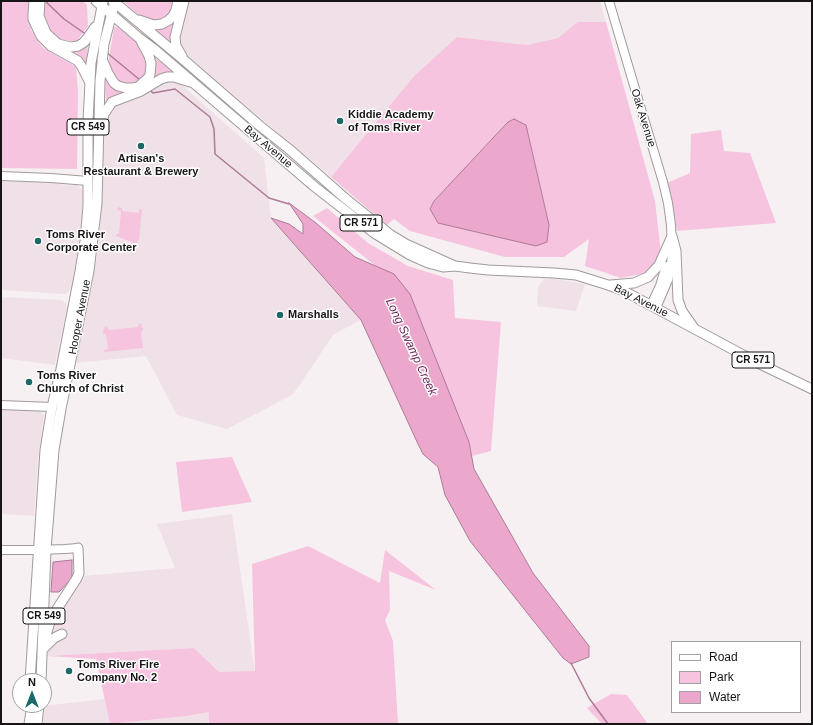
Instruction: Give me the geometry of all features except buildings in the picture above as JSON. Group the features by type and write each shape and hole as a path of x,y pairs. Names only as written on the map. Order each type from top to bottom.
{"main road":[{"path":"34,1 33,19 41,36 51,46 78,61 90,82"},
{"path":"40,1 39,16 41,23 46,33 58,44 71,47 78,46 92,39"},
{"path":"134,18 154,25 162,24 169,20 172,16 176,10 178,1"},
{"path":"184,1 175,37 176,46 184,61"},
{"name":"Hooper Avenue","path":"31,673 42,550 54,450 89,271 97,203 99,99 102,57 114,2"},
{"name":"Bay Avenue","path":"114,2 260,126 273,144 315,187 374,233 410,255 428,263 443,267 455,266 488,270 576,275 608,285 622,290 812,389"},
{"name":"Hooper Avenue","path":"41,673 42,550 45,450 52,407 80,271 86,228 88,206 88,121 92,39 98,20 100,3"},
{"name":"Bay Avenue","path":"100,3 112,15 262,142"},
{"path":"138,37 152,64 146,85"},
{"path":"138,37 154,45 173,59 248,122 253,125 260,126 265,136 262,142 273,144"},
{"path":"102,57 108,73 114,83 118,86 133,88 146,85"},
{"path":"99,136 104,114 112,102 146,85 167,77 174,77 193,83"},
{"name":"Bay Avenue","path":"273,144 326,188 346,199 391,235 406,244 455,266"},
{"path":"608,285 634,283 648,277 659,265 672,236"},
{"path":"672,236 676,251 678,300 682,311 695,329"},
{"path":"42,650 50,622 77,578 78,548"},
{"path":"42,650 54,638 62,634"},
{"path":"38,673 41,669"},
{"path":"28,713 28,724"},
{"path":"28,724 30,713"},
{"path":"37,724 38,713"}],"street":[{"name":"Oak Avenue","path":"609,1 668,203 672,236 671,266 668,280 654,307"},
{"path":"1,176 51,178 88,182"},
{"path":"1,405 52,407"},
{"path":"1,550 78,548"}],"shaded area":[{"path":"186,1 600,1 606,22 579,22 558,38 527,45 457,37 414,76 331,177 182,53 178,37"},
{"path":"168,81 182,85 264,158 271,218 361,320 333,335 292,395 227,429 177,415 146,356 75,363 98,252 102,203 105,121 113,105"},
{"path":"1,181 76,185 81,188 83,192 82,221 74,274 71,288 65,294 1,290"},
{"path":"550,278 585,284 576,311 537,306 538,288 545,279"},
{"path":"1,297 61,300 66,303 67,307 55,365 1,358"},
{"path":"1,409 38,410 44,415 38,459 34,516 1,514"},
{"path":"232,514 255,672 219,672 194,648 47,656 55,613 82,576 175,568 157,524"},
{"path":"105,699 110,724 42,724 43,713 52,713 52,705"},
{"path":"209,712 209,724 110,724 187,716"}],"green space":[{"path":"1,1 29,1 28,7 31,30 42,47 76,67 78,92 77,169 1,168"},
{"path":"45,1 83,1 87,5 88,26 76,42 60,39 48,28 44,15"},
{"path":"124,1 174,1 173,9 169,15 158,22 142,18"},
{"path":"177,12 172,42 171,43 149,26"},
{"path":"578,22 606,22 655,201 661,253 651,272 621,278 585,266 589,239 564,257 505,257 410,231 394,219 387,225 331,177 414,76 457,37 527,45 558,38","holes":["508,122 526,125 549,225 547,242 430,209 434,201"]},
{"path":"117,26 143,49 148,69 142,79 134,84 129,85 118,82 108,64 114,28"},
{"path":"88,45 86,68 61,47"},
{"path":"155,58 177,74 148,82"},
{"path":"105,75 132,90 106,102"},
{"path":"721,130 724,151 750,153 776,223 677,231 672,200 667,183 690,173 691,134"},
{"path":"119,207 122,208 122,211 139,213 139,209 142,210 139,240 137,243 116,236 116,234 119,234 121,211 117,210"},
{"path":"327,208 368,243 408,266 453,280 455,318 501,322 491,451 472,456 469,442 402,287 313,216"},
{"path":"139,323 143,329 141,333 143,348 104,352 104,350 108,349 106,334 103,334 106,326 109,330 138,327"},
{"path":"232,457 252,502 182,512 176,462"},
{"path":"308,546 380,583 385,550 436,590 389,571 390,610 385,620 393,641 398,724 209,724 209,712 187,716 110,724 96,659 47,656 194,648 219,672 255,671 252,564"},
{"path":"611,694 627,695 648,724 602,724 587,708"}],"water":[{"path":"514,119 526,125 549,225 547,242 536,246 438,223 430,209 434,201 508,122"},
{"path":"289,203 316,223 355,257 394,274 410,294 469,442 474,469 533,573 589,646 589,657 571,664 563,658 470,541 445,495 438,467 423,454 361,320 271,218 289,224 303,234 303,224"},
{"path":"72,560 72,578 59,592 51,592 53,562"}],"waterway":[{"name":"Long Swamp Creek","path":"45,1 64,19 87,35"},
{"name":"Long Swamp Creek","path":"106,52 140,80"},
{"name":"Long Swamp Creek","path":"150,90 153,93 175,89 210,117 214,129 215,154 269,198 289,204"},
{"name":"Long Swamp Creek","path":"571,663 589,698 608,724"}],"place":[{"name":"Kiddie Academy of Toms River","path":"340,121"},
{"name":"Artisan's Restaurant & Brewery","path":"141,146"},
{"name":"Toms River Corporate Center","path":"38,241"},
{"name":"Marshalls","path":"280,315"},
{"name":"Toms River Church of Christ","path":"29,382"},
{"name":"Toms River Fire Company No. 2","path":"69,671"}]}
